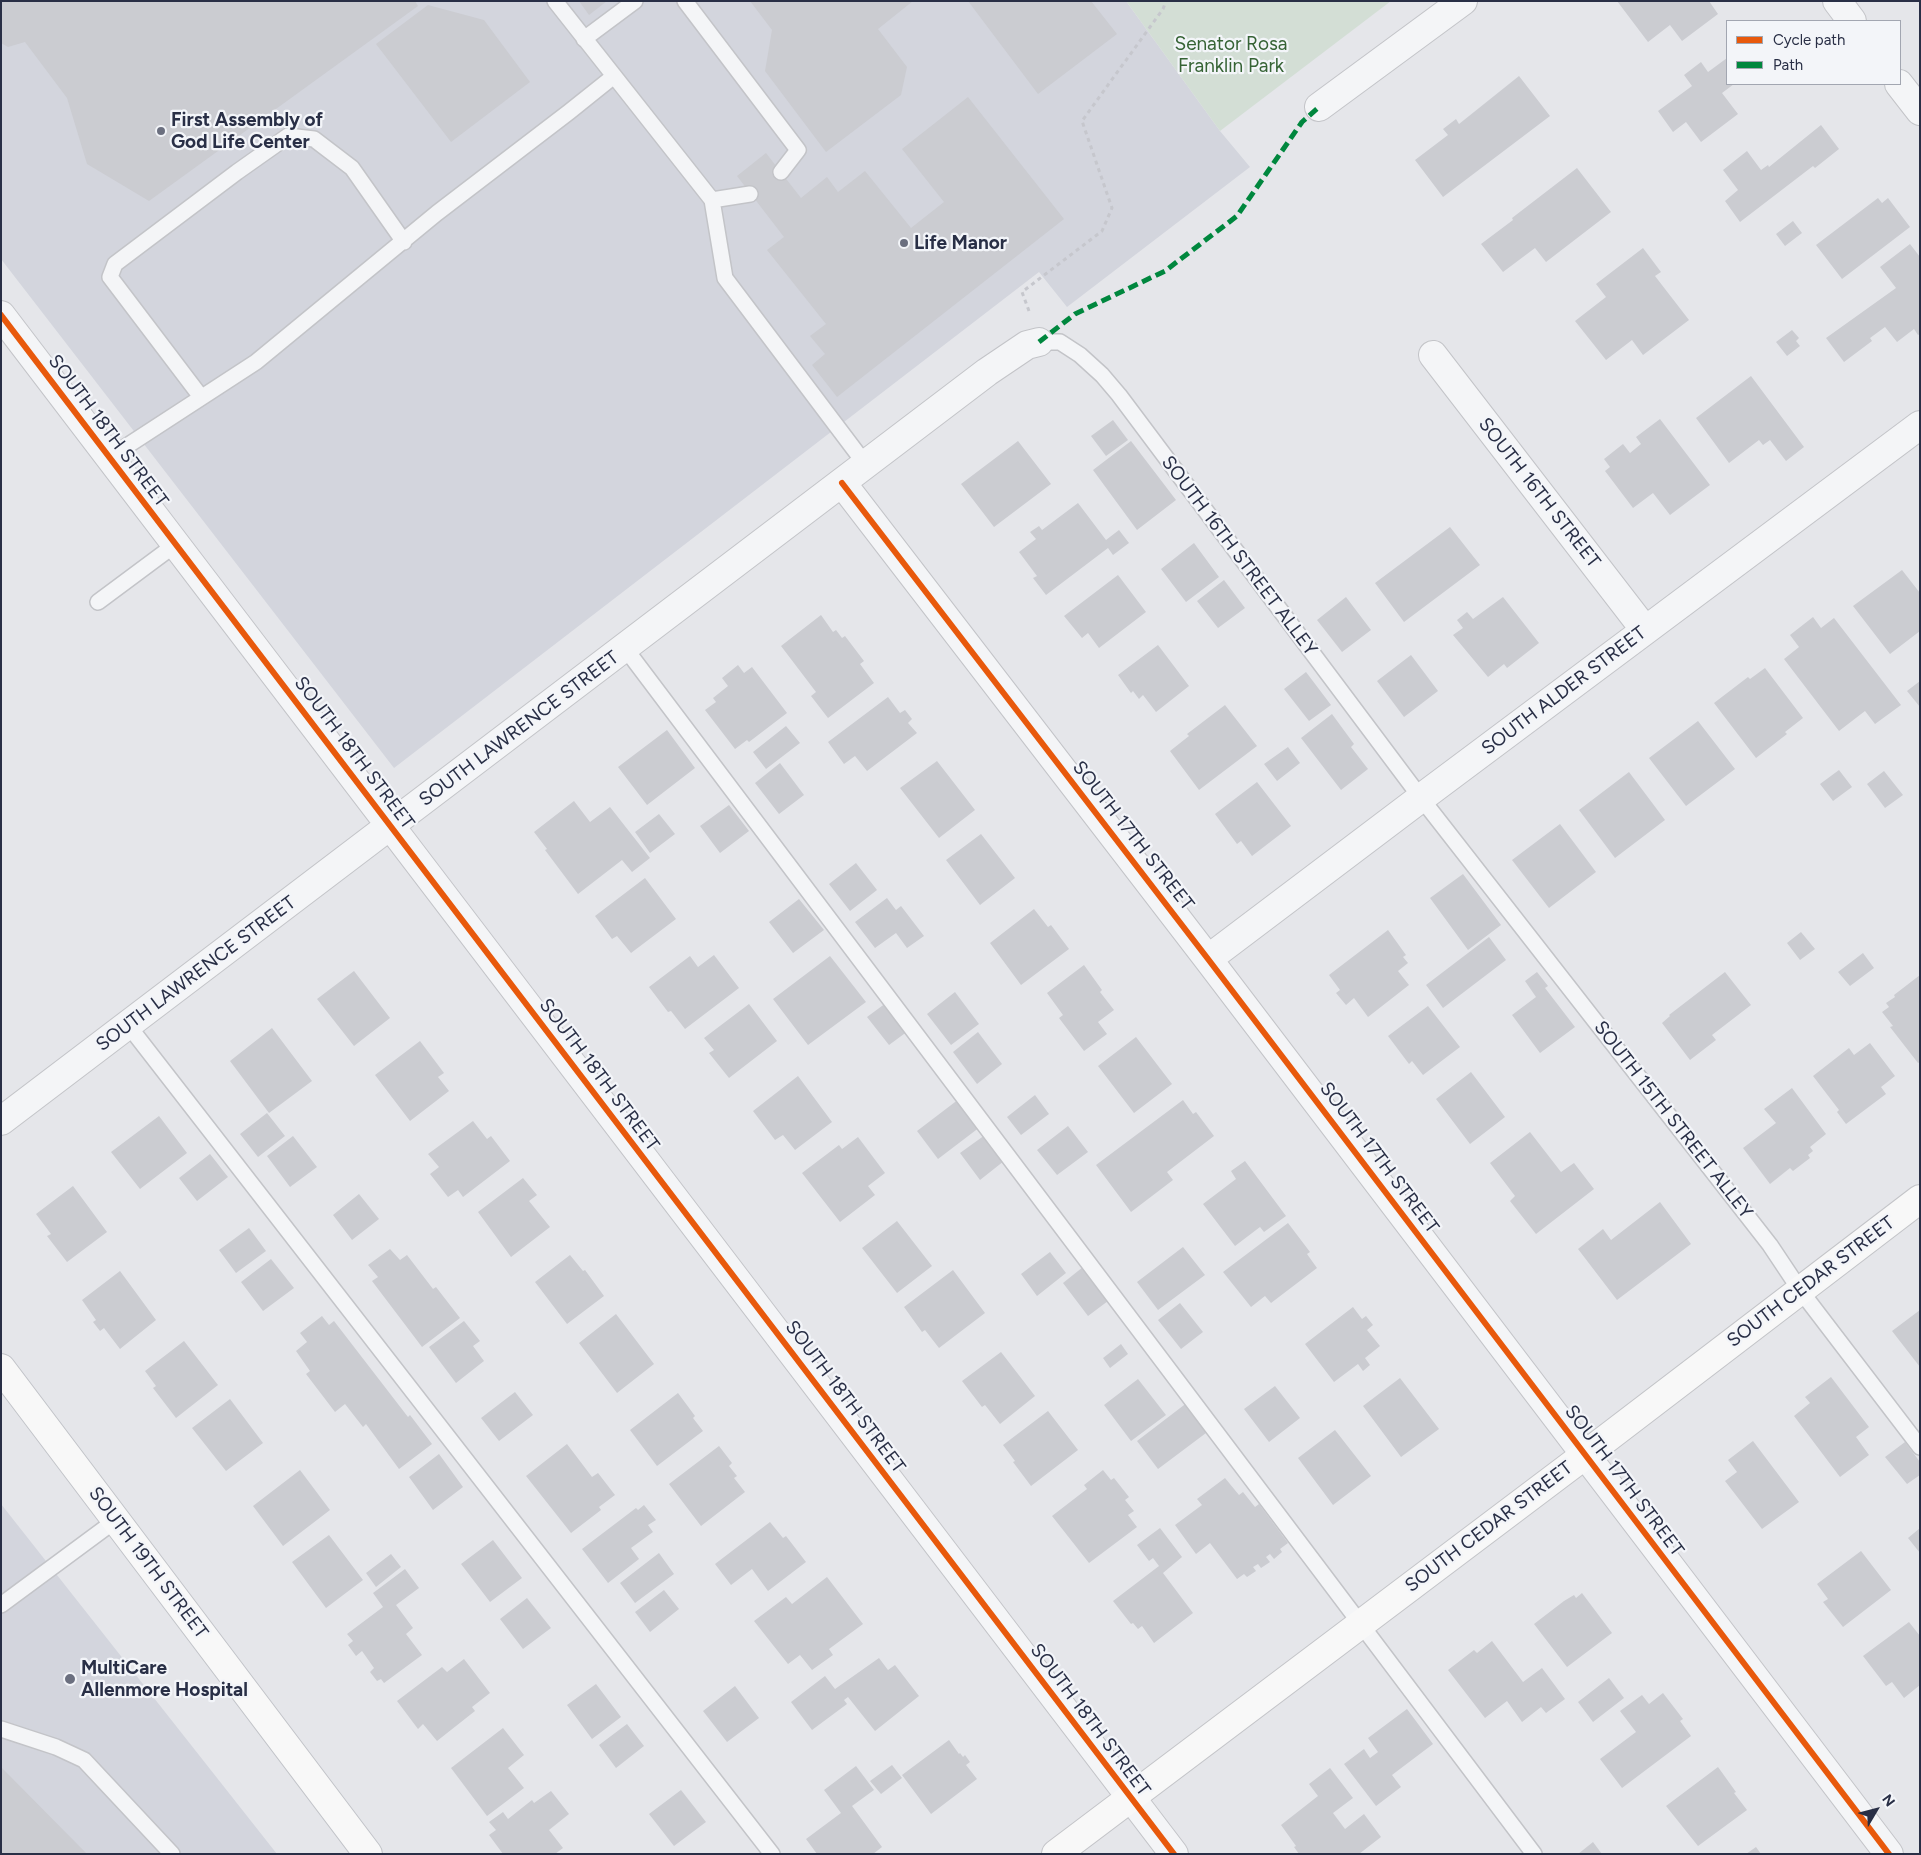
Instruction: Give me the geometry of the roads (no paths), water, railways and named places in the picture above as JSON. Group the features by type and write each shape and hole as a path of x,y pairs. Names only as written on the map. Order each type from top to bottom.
{"main road":[{"name":"SOUTH CEDAR STREET","path":"1056,1854 1585,1455 1920,1199"},
{"name":"SOUTH 19TH STREET","path":"1,1368 368,1854"}],"street":[{"path":"1319,107 1463,1"},
{"path":"1837,1 1851,20"},
{"path":"1900,85 1920,111"},
{"name":"SOUTH 18TH STREET","path":"1,315 1174,1854"},
{"name":"SOUTH LAWRENCE STREET","path":"1,1122 994,367 1028,345 1039,342"},
{"name":"SOUTH 16TH STREET","path":"1433,355 1645,630"},
{"name":"SOUTH ALDER STREET","path":"1208,958 1920,425"},
{"name":"SOUTH 17TH STREET","path":"842,483 1208,958 1889,1854"}],"lane":[{"path":"555,1 712,200 725,278 866,465"},
{"path":"584,39 635,1"},
{"path":"685,1 798,150 781,172"},
{"path":"110,457 256,362 437,214 614,76"},
{"path":"201,397 110,277 115,264 288,136 314,139 352,168 404,242"},
{"path":"712,200 750,194"},
{"name":"SOUTH 16TH STREET ALLEY","path":"1039,342 1060,342 1080,355 1102,374 1421,798"},
{"path":"98,602 176,544"},
{"path":"625,648 1534,1854"},
{"name":"SOUTH 15TH STREET ALLEY","path":"1421,798 1758,1229 1800,1290 1920,1447"},
{"path":"128,1025 772,1854"},
{"path":"1,1604 116,1520"},
{"path":"1,1730 56,1747 84,1760 172,1854"}],"place":[{"name":"First Assembly of God Life Center","path":"161,131"},
{"name":"Life Manor","path":"904,243"},
{"name":"MultiCare Allenmore Hospital","path":"70,1679"}],"park label":[{"name":"Senator Rosa Franklin Park","path":"1231,55"}]}
